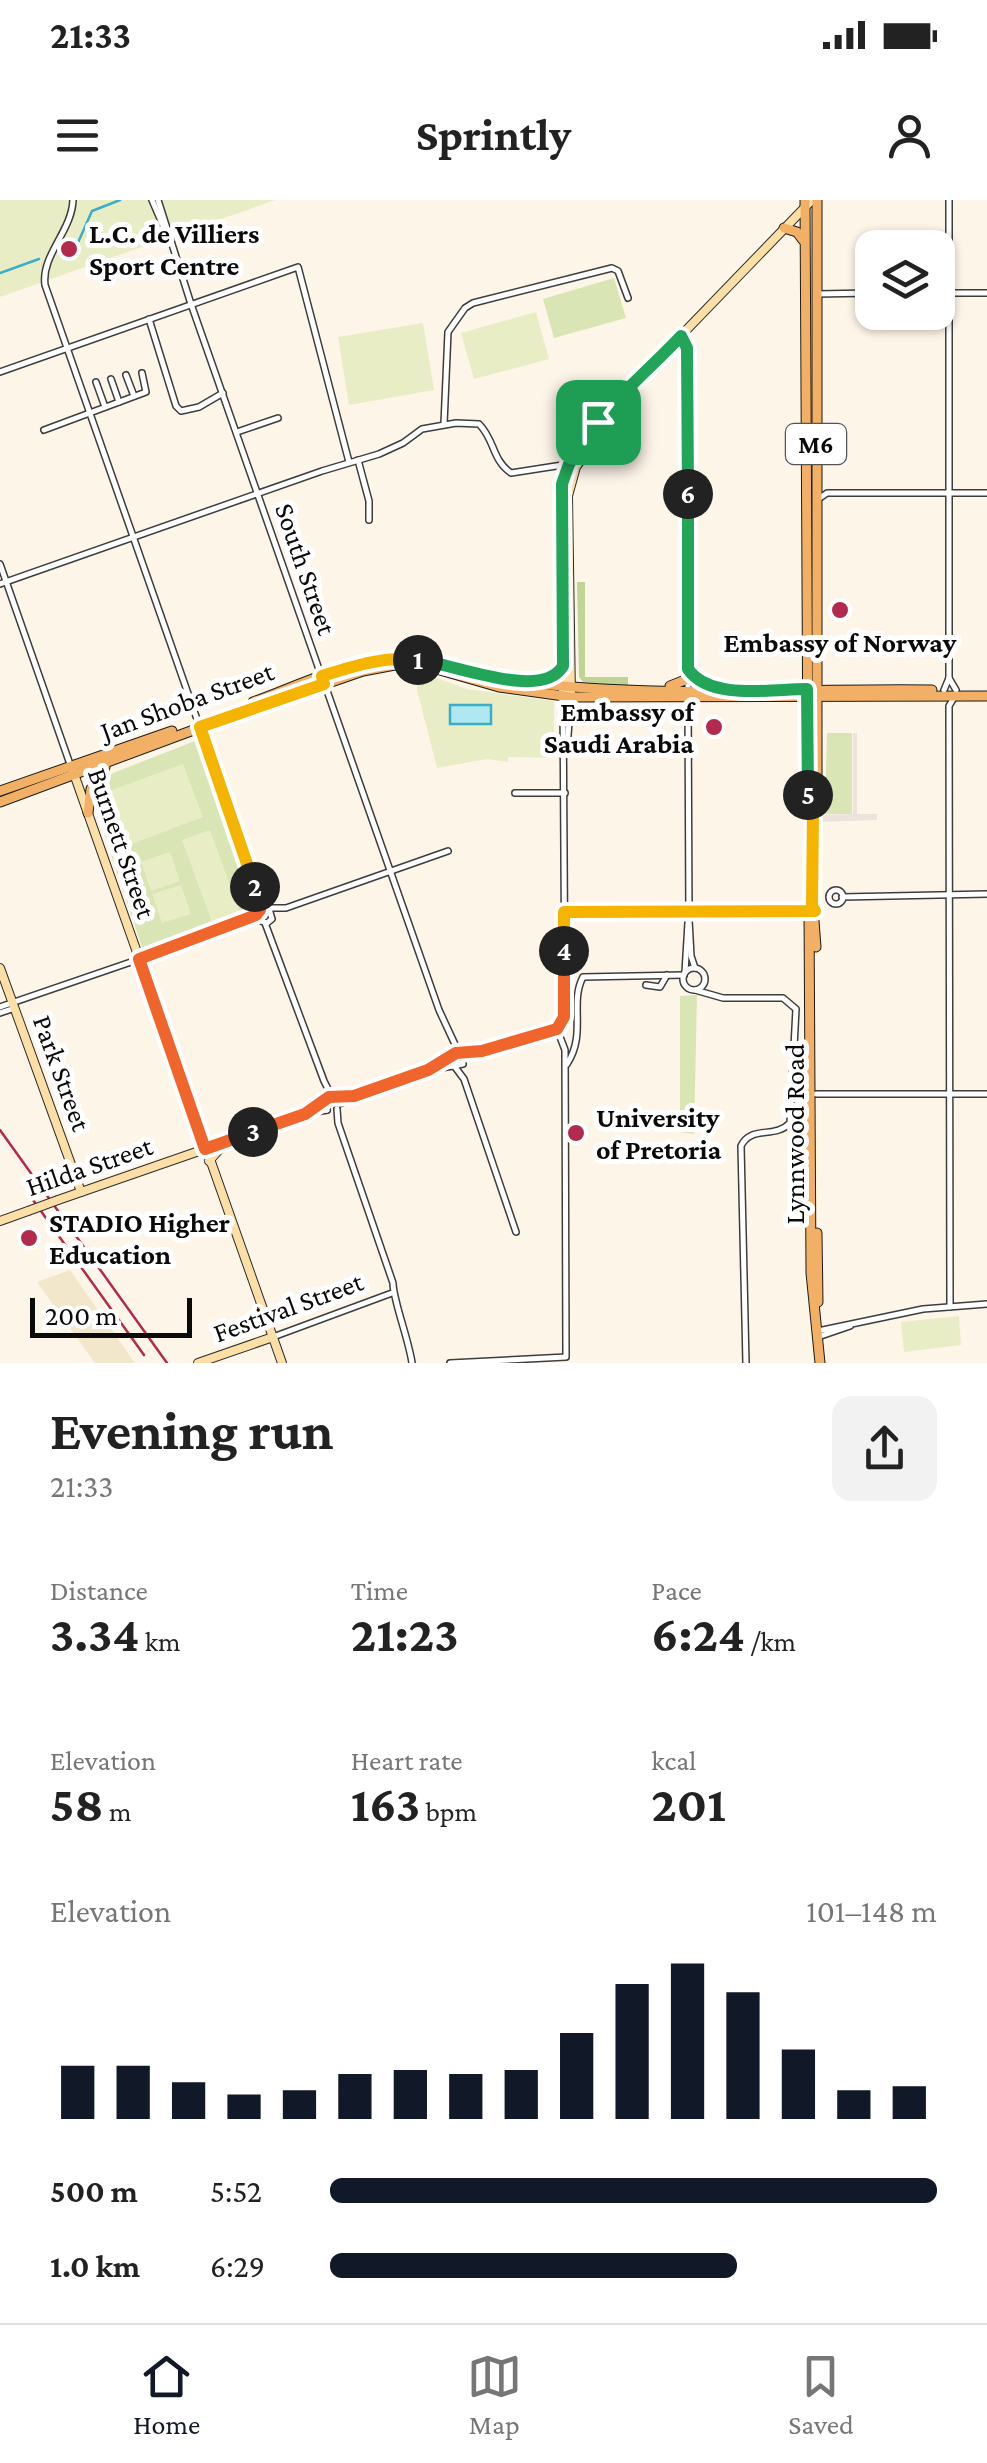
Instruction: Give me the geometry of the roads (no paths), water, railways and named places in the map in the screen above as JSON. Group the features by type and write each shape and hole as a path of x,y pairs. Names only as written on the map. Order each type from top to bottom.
{"main road":[{"name":"Lynnwood Road","path":"810,202 805,242 812,693"},
{"name":"Lynnwood Road","path":"810,202 817,501 808,797 813,811 811,1272 822,1363"},
{"path":"784,228 797,232 805,242"},
{"path":"806,312 815,294"},
{"name":"Jan Shoba Street","path":"0,802 366,662 404,658 567,691 658,689 714,696 943,693 953,697 987,693"},
{"name":"Jan Shoba Street","path":"323,680 411,665 442,669 512,690 688,693 725,689 812,693"},
{"path":"526,682 552,678 563,666"},
{"path":"658,689 683,682 688,669 699,682 725,689"},
{"name":"Jan Shoba Street","path":"0,792 120,758 199,724"},
{"path":"88,813 95,778 120,758"},
{"name":"Lynnwood Road","path":"812,909 819,1334"}],"street":[{"path":"73,200 72,214 44,273 46,289 394,1283 392,1294 405,1324 412,1363"},
{"name":"South Street","path":"155,200 160,224 166,230 448,1034 462,1058 464,1079 516,1232"},
{"path":"949,200 949,230"},
{"path":"561,519 566,513 576,468 639,380 810,202"},
{"path":"0,372 298,267 349,462"},
{"path":"444,424 448,332 471,304 612,268 618,270 628,298"},
{"path":"815,294 855,293"},
{"path":"955,293 987,293"},
{"path":"149,318 181,411 199,407 223,393"},
{"path":"949,330 949,678 953,697 950,1307"},
{"path":"681,336 687,356 688,912 691,956 710,994"},
{"path":"44,430 147,390 142,373"},
{"path":"126,374 134,396"},
{"path":"111,379 119,402"},
{"path":"567,691 563,666 562,484 569,464 614,401 639,380"},
{"path":"96,382 105,407"},
{"path":"237,432 278,418"},
{"path":"3,583 396,448 422,429 444,424 479,424 488,434 496,460 511,473 569,464"},
{"path":"358,460 370,520"},
{"path":"816,485 827,493 987,493"},
{"path":"450,1363 566,1358 565,1067 564,1046 557,1029 564,1011 564,756 570,734 569,489"},
{"path":"817,501 827,493"},
{"path":"552,513 561,501"},
{"path":"561,519 569,546"},
{"name":"Burnett Street","path":"0,564 3,583 281,1361"},
{"path":"943,693 949,678"},
{"path":"515,793 564,793"},
{"path":"0,1010 448,851"},
{"path":"842,897 987,894"},
{"path":"564,912 812,909"},
{"path":"689,920 686,986 727,998 783,998 796,1009 790,1123 782,1131 751,1134 741,1146 746,1363"},
{"name":"Park Street","path":"0,968 81,1192"},
{"path":"565,1067 578,1044 581,979 594,974 684,974 696,968"},
{"path":"646,985 660,987 667,975"},
{"path":"695,990 704,981"},
{"path":"452,1062 557,1029"},
{"name":"South Street","path":"448,1034 452,1062 464,1079"},
{"path":"452,1062 462,1058"},
{"name":"Hilda Street","path":"0,1221 452,1062"},
{"path":"816,1094 987,1094"},
{"path":"209,1161 226,1142"},
{"path":"252,1279 264,1327 258,1342 268,1345 281,1361"},
{"name":"Festival Street","path":"198,1363 392,1294"},
{"path":"819,1334 923,1309 987,1304"}],"water":[{"path":"450,705 491,705 491,724 450,724"}],"waterway":[{"path":"62,253 76,247 92,211 120,200"},
{"path":"0,273 39,259"}],"railway":[{"path":"0,1130 167,1363"},
{"path":"33,1200 144,1355"}],"place":[{"name":"L.C. de Villiers Sport Centre","path":"69,249"},
{"name":"Embassy of Norway","path":"840,610"},
{"name":"Embassy of Saudi Arabia","path":"714,727"},
{"name":"University of Pretoria","path":"576,1133"},
{"name":"STADIO Higher Education","path":"29,1238"}]}
